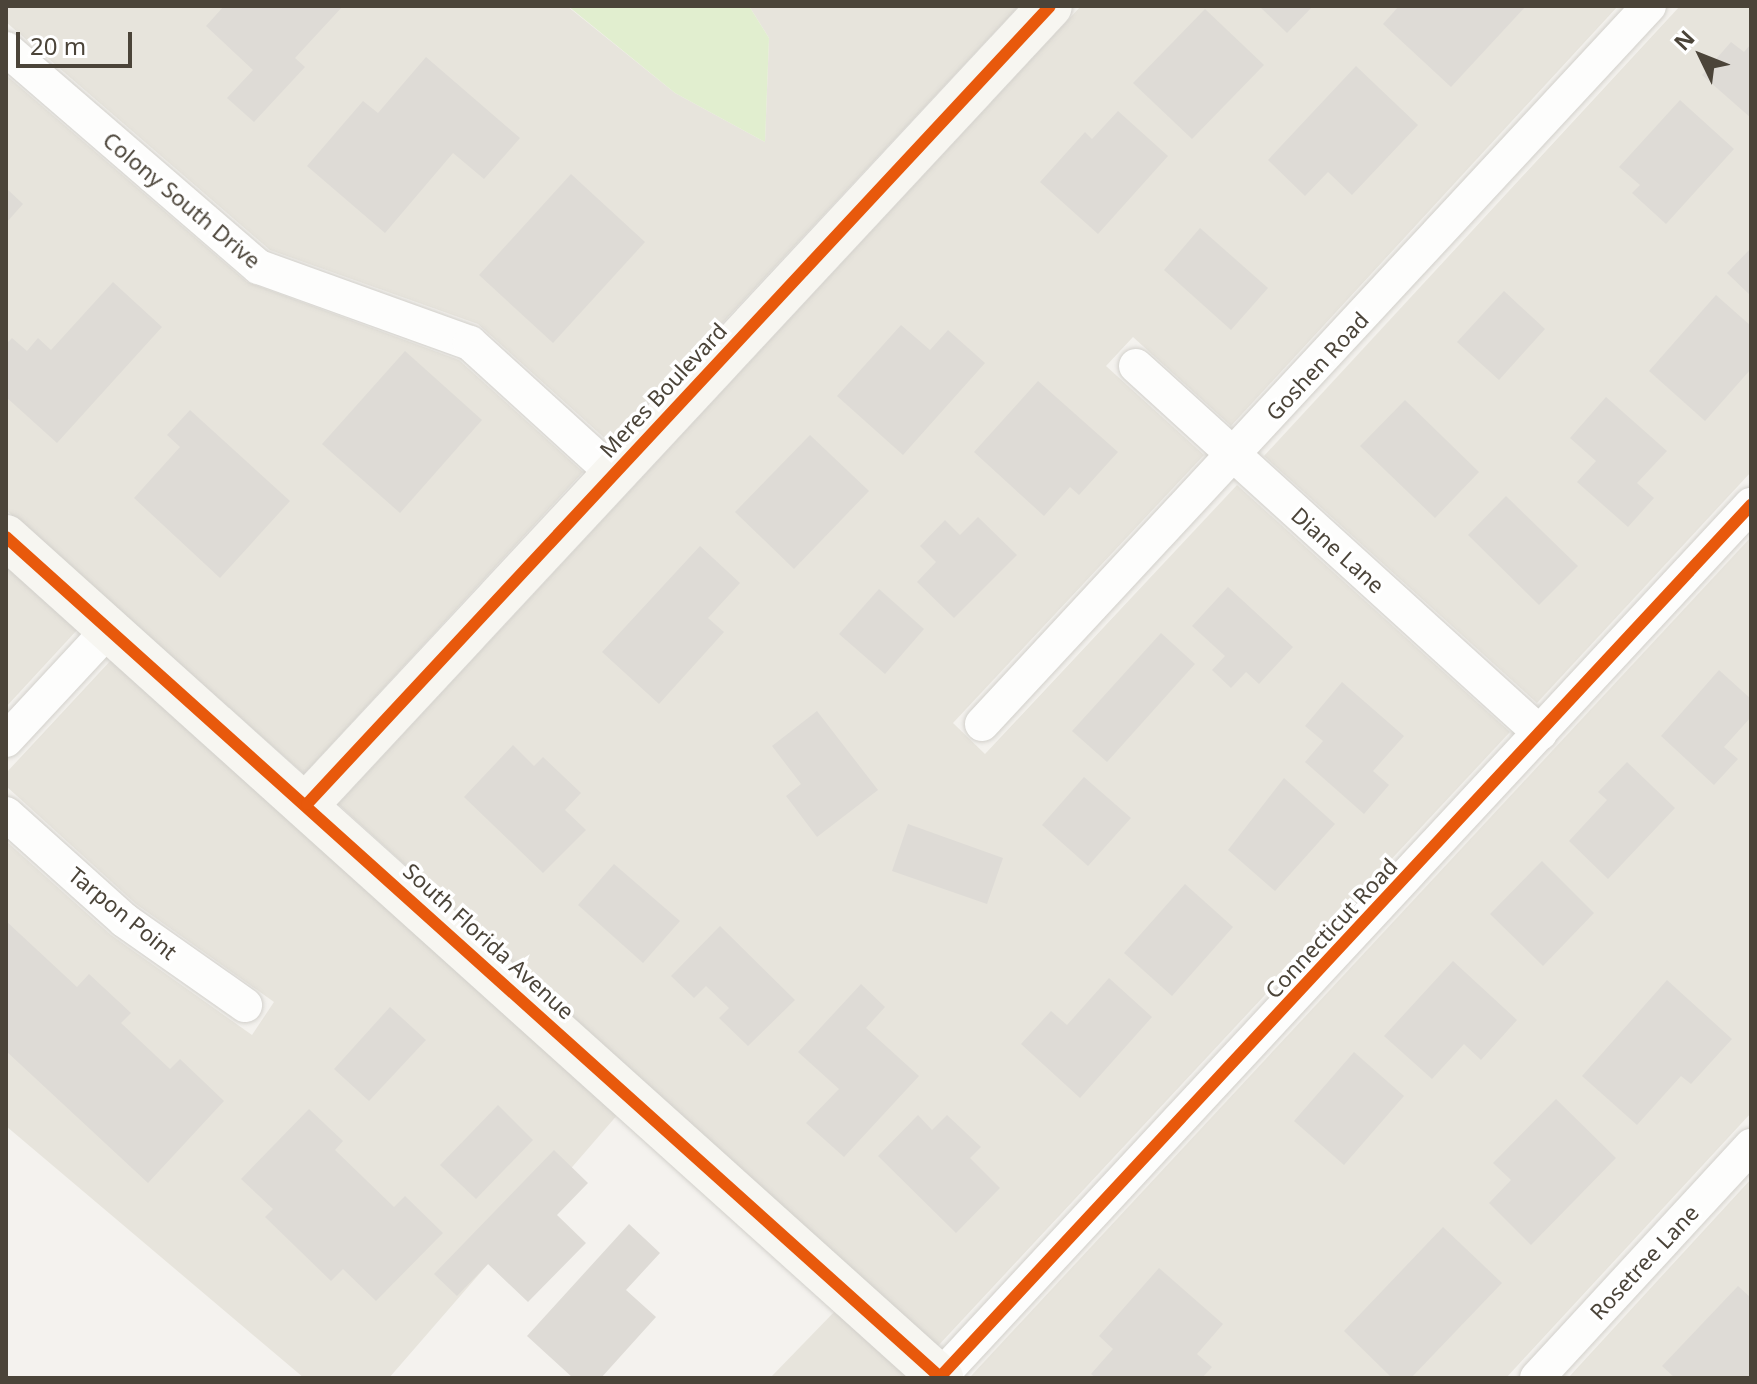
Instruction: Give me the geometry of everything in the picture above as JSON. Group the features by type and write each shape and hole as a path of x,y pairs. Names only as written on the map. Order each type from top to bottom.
{"street":[{"name":"Meres Boulevard","path":"307,804 1050,6"},
{"name":"Goshen Road","path":"982,724 1649,6"},
{"name":"Colony South Drive","path":"6,49 259,267 470,343 613,473"},
{"name":"Diane Lane","path":"1136,366 1540,733"},
{"name":"Connecticut Road","path":"940,1377 1751,505"},
{"name":"South Florida Avenue","path":"6,537 307,804 940,1377"},
{"path":"6,740 109,629"},
{"name":"Tarpon Point","path":"6,814 124,920 245,1005"},
{"name":"Rosetree Lane","path":"1537,1378 1751,1146"}],"shaded area":[{"path":"6,6 567,6 675,93 765,142 769,38 749,6 1019,6 610,443 478,324 270,250 6,22"},
{"path":"1081,6 1618,6 1231,426 1133,337 1106,366 1204,455 953,723 985,754 1237,485 1510,732 937,1347 338,804"},
{"path":"1680,6 1751,6 1751,472 1537,703 1264,456"},
{"path":"6,75 247,282 459,360 583,472 304,774 6,510"},
{"path":"1751,537 1751,1113 1506,1378 970,1377"},
{"path":"6,564 78,629 6,707"},
{"path":"112,659 619,1113 389,1378 304,1378 6,1126 6,841 111,935 252,1035 274,1002 136,904 6,786 6,773"},
{"path":"1751,1179 1751,1378 1568,1378"},
{"path":"836,1310 912,1378 770,1378"}],"green space":[{"path":"568,6 749,6 769,38 765,142 675,93"}],"building":[{"path":"224,6 343,6 295,58 305,67 254,122 227,98 253,70 206,26"},
{"path":"1259,6 1313,6 1287,33"},
{"path":"1399,6 1526,6 1451,87 1383,24"},
{"path":"1205,9 1264,65 1192,139 1133,83"},
{"path":"1731,42 1744,52 1751,44 1751,118 1702,75"},
{"path":"426,57 520,138 484,179 453,153 385,233 307,166 363,101 378,113"},
{"path":"1356,66 1418,125 1352,195 1328,172 1305,196 1268,160"},
{"path":"1680,100 1734,149 1666,224 1632,193 1640,185 1619,167"},
{"path":"1118,111 1168,156 1098,234 1040,182 1085,132 1092,139"},
{"path":"571,174 645,242 553,343 479,275"},
{"path":"6,188 23,204 6,223"},
{"path":"1200,228 1268,288 1231,330 1164,270"},
{"path":"1751,248 1751,296 1727,273"},
{"path":"113,282 162,327 57,443 6,397 6,344 12,338 27,351 38,338 51,350"},
{"path":"1504,291 1545,329 1499,380 1457,342"},
{"path":"1716,295 1751,326 1751,369 1705,421 1649,371"},
{"path":"901,325 930,350 948,330 985,363 903,455 837,396"},
{"path":"405,351 482,420 400,513 322,444"},
{"path":"1038,381 1118,452 1079,495 1070,487 1044,516 974,452"},
{"path":"1606,397 1667,451 1637,483 1654,498 1628,527 1577,482 1596,461 1570,438"},
{"path":"1405,400 1479,472 1435,518 1360,446"},
{"path":"190,410 290,501 220,578 134,498 180,447 167,435"},
{"path":"810,435 869,491 794,569 735,512"},
{"path":"1506,496 1578,566 1539,605 1468,535"},
{"path":"978,517 1017,555 954,618 917,582 936,562 920,546 945,520 960,535"},
{"path":"700,546 740,583 708,618 724,632 659,704 602,652"},
{"path":"1228,587 1293,647 1259,684 1246,672 1231,688 1212,670 1225,656 1192,626"},
{"path":"879,589 924,629 885,674 839,634"},
{"path":"1161,633 1195,664 1107,762 1072,731"},
{"path":"1719,670 1751,699 1751,717 1724,747 1738,759 1714,785 1661,736"},
{"path":"1342,682 1404,736 1373,771 1389,785 1364,814 1305,762 1323,741 1305,726"},
{"path":"817,711 878,790 817,837 786,796 801,784 772,746"},
{"path":"513,745 534,766 543,757 581,793 565,810 586,830 543,873 464,797"},
{"path":"1627,762 1675,808 1608,879 1569,841 1607,800 1598,792"},
{"path":"1084,777 1131,818 1088,866 1042,825"},
{"path":"1284,778 1335,824 1275,891 1228,850"},
{"path":"908,824 1003,858 987,904 892,871"},
{"path":"1542,861 1594,913 1543,966 1490,914"},
{"path":"614,864 680,921 643,963 578,905"},
{"path":"1185,884 1233,927 1172,996 1124,953"},
{"path":"6,921 77,987 89,974 131,1013 121,1023 170,1069 180,1059 224,1101 148,1183 6,1051"},
{"path":"720,926 795,1000 748,1046 719,1018 729,1008 706,986 694,998 671,976"},
{"path":"1453,961 1517,1020 1481,1060 1464,1044 1432,1079 1384,1036"},
{"path":"1109,978 1152,1017 1080,1098 1021,1044 1051,1011 1067,1025"},
{"path":"1667,980 1732,1039 1691,1084 1681,1076 1637,1125 1582,1076"},
{"path":"861,984 885,1007 866,1028 919,1076 844,1157 806,1123 839,1089 798,1052"},
{"path":"390,1007 426,1040 369,1101 334,1069"},
{"path":"1354,1052 1404,1096 1344,1165 1294,1121"},
{"path":"1556,1099 1616,1158 1531,1245 1489,1203 1511,1180 1493,1163"},
{"path":"498,1105 533,1140 476,1199 440,1165"},
{"path":"309,1109 343,1141 335,1150 394,1207 405,1196 443,1233 376,1301 343,1269 331,1281 265,1217 273,1209 241,1179"},
{"path":"918,1115 932,1130 947,1115 981,1147 970,1158 1000,1188 956,1233 878,1156"},
{"path":"554,1150 588,1183 557,1215 586,1243 528,1302 488,1264 457,1296 434,1274"},
{"path":"629,1224 660,1253 626,1290 656,1317 601,1378 573,1378 527,1336"},
{"path":"1443,1227 1502,1283 1411,1378 1392,1378 1344,1331"},
{"path":"1159,1268 1223,1324 1197,1354 1212,1367 1202,1378 1096,1378 1091,1374 1113,1349 1099,1336"},
{"path":"1738,1286 1751,1298 1751,1378 1675,1378 1662,1366"}],"cycle path":[{"path":"307,804 1050,6"},
{"path":"940,1377 1751,505"},
{"path":"6,537 941,1378"}]}
